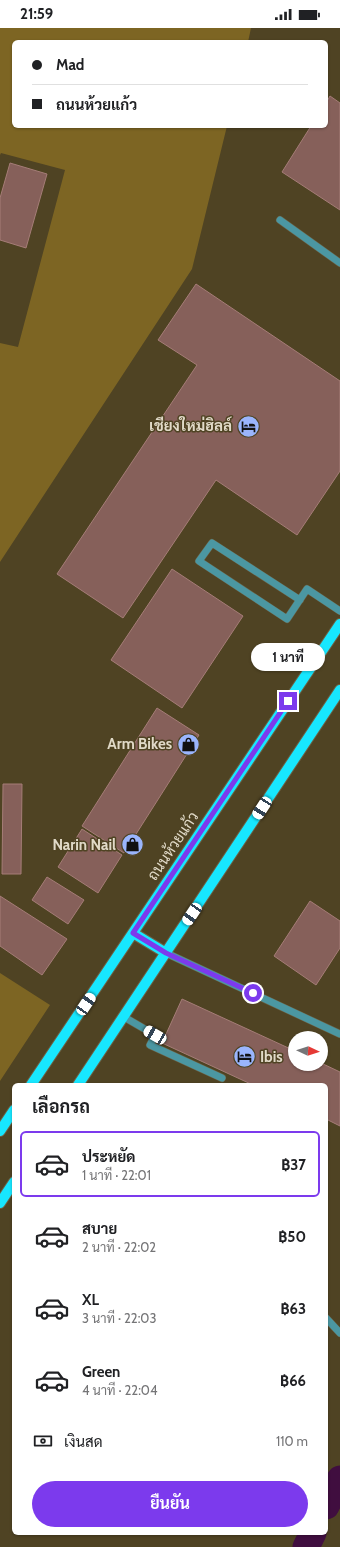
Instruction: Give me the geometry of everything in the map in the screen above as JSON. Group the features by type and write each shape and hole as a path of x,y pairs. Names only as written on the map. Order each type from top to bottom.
{"main road":[{"name":"ถนนห้วยแก้ว","path":"32,1083 340,624"},
{"path":"79,1083 340,690"},
{"path":"133,933 166,953"},
{"path":"0,1131 12,1113"},
{"path":"0,1202 11,1192"}],"street":[{"path":"280,220 340,263"},
{"path":"300,600 212,543 199,561 287,620 300,600 307,589 340,611"},
{"path":"166,953 340,1034"},
{"path":"124,1017 163,1039"},
{"path":"155,1035 150,1045 222,1078"},
{"path":"328,1320 340,1332"}],"shaded area":[{"path":"0,28 251,28 248,40 12,40 12,128 227,128 192,269 0,562 0,343 18,347 65,170 1,153 0,155"},
{"path":"0,973 50,1005 0,1081"}],"building":[{"path":"330,96 340,103 340,210 282,172 310,128 328,128 328,100"},
{"path":"10,163 47,174 26,248 0,240 0,198"},
{"name":"เชียงใหม่ฮิลล์","path":"196,284 340,381 340,471 297,535 216,480 123,618 57,574 197,365 158,340"},
{"path":"172,569 243,616 182,708 111,660"},
{"path":"157,708 199,735 124,853 82,826"},
{"path":"3,784 22,784 21,874 2,874"},
{"path":"82,829 122,855 98,893 58,867"},
{"path":"47,877 84,900 68,924 32,900"},
{"path":"0,896 67,939 42,975 0,946"},
{"path":"310,901 340,921 340,948 316,985 274,956"},
{"name":"Ibis","path":"182,999 288,1048 288,1071 328,1071 328,1066 340,1072 340,1126 328,1120 328,1083 249,1083 162,1043"}],"waterway":[{"path":"328,1502 340,1479"},
{"path":"306,1547 312,1535"}],"place":[{"name":"เชียงใหม่ฮิลล์","path":"248,426"},
{"name":"Arm Bikes","path":"188,744"},
{"name":"Narin Nail","path":"132,845"},
{"name":"Ibis","path":"244,1057"}],"route":[{"path":"253,993 166,953 133,933 288,701"}]}
